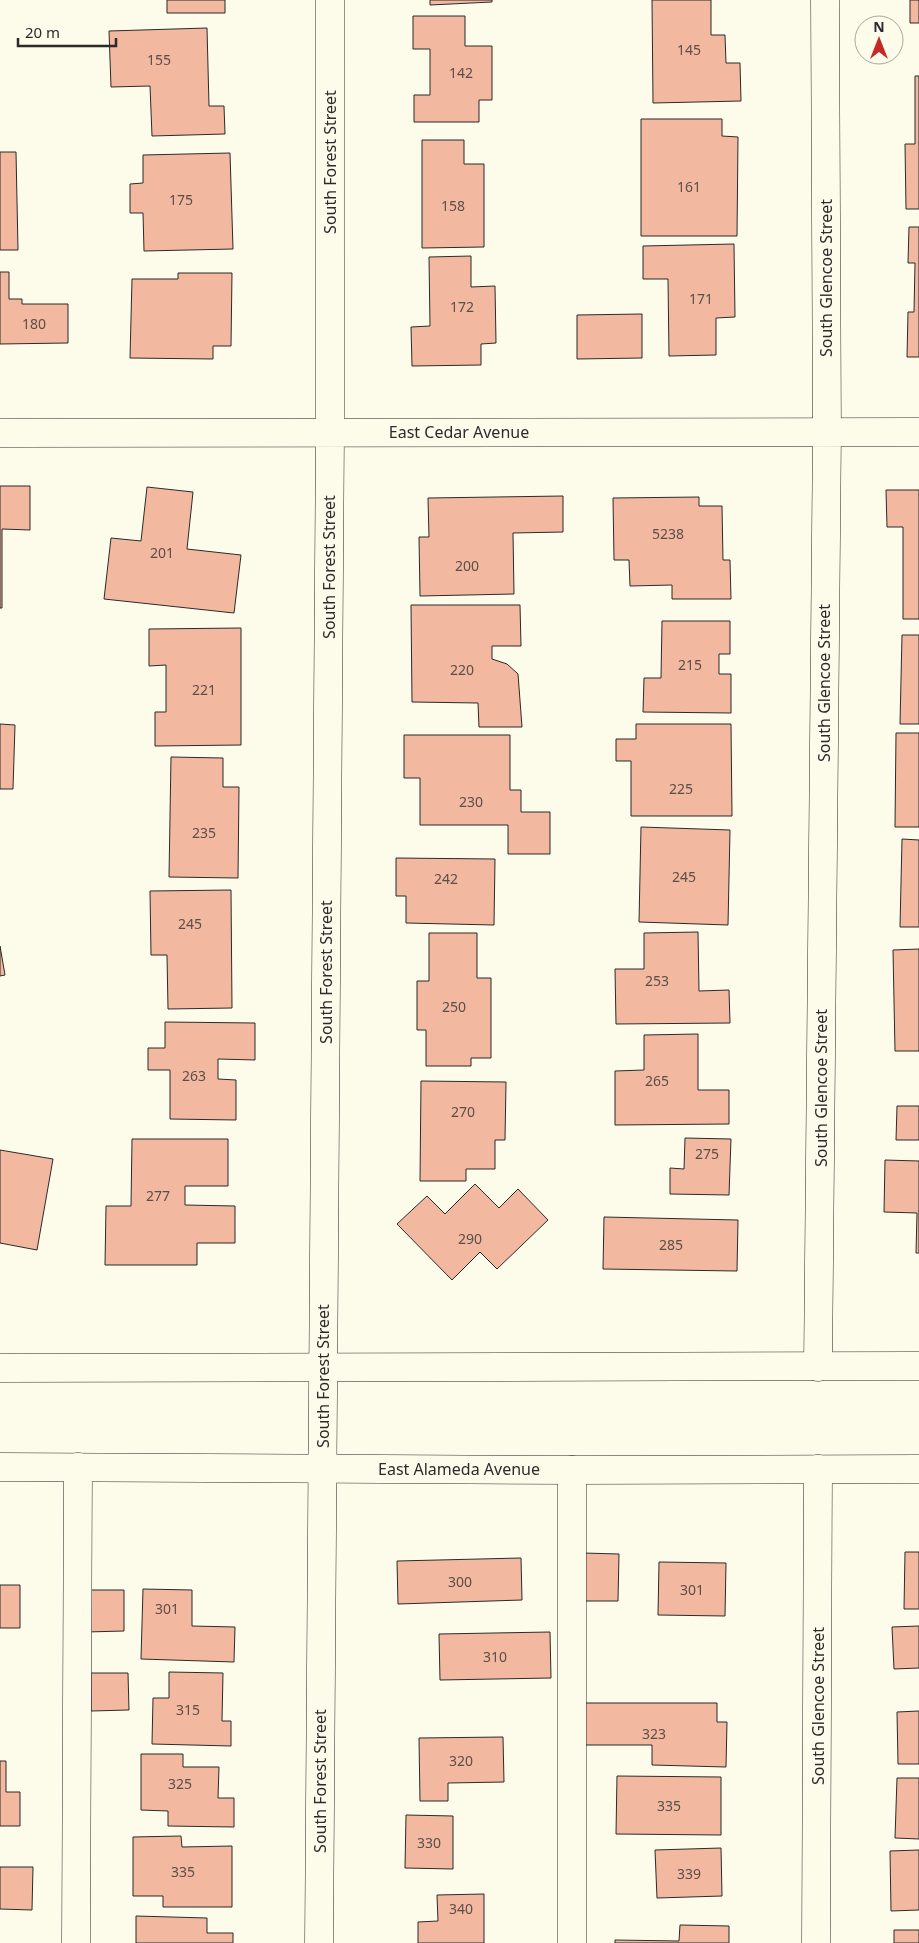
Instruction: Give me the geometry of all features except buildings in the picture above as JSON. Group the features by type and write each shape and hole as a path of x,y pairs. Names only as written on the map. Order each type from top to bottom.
{"street":[{"name":"South Forest Street","path":"319,1943 330,433 330,0"},
{"name":"South Glencoe Street","path":"818,1367 827,432 825,0"},
{"name":"East Cedar Avenue","path":"0,433 919,432"},
{"path":"0,1368 323,1369 919,1366"},
{"name":"East Alameda Avenue","path":"0,1466 572,1470 919,1469"},
{"path":"76,1943 78,1467"},
{"name":"South Glencoe Street","path":"816,1943 818,1469"},
{"path":"572,1470 572,1943"}]}
